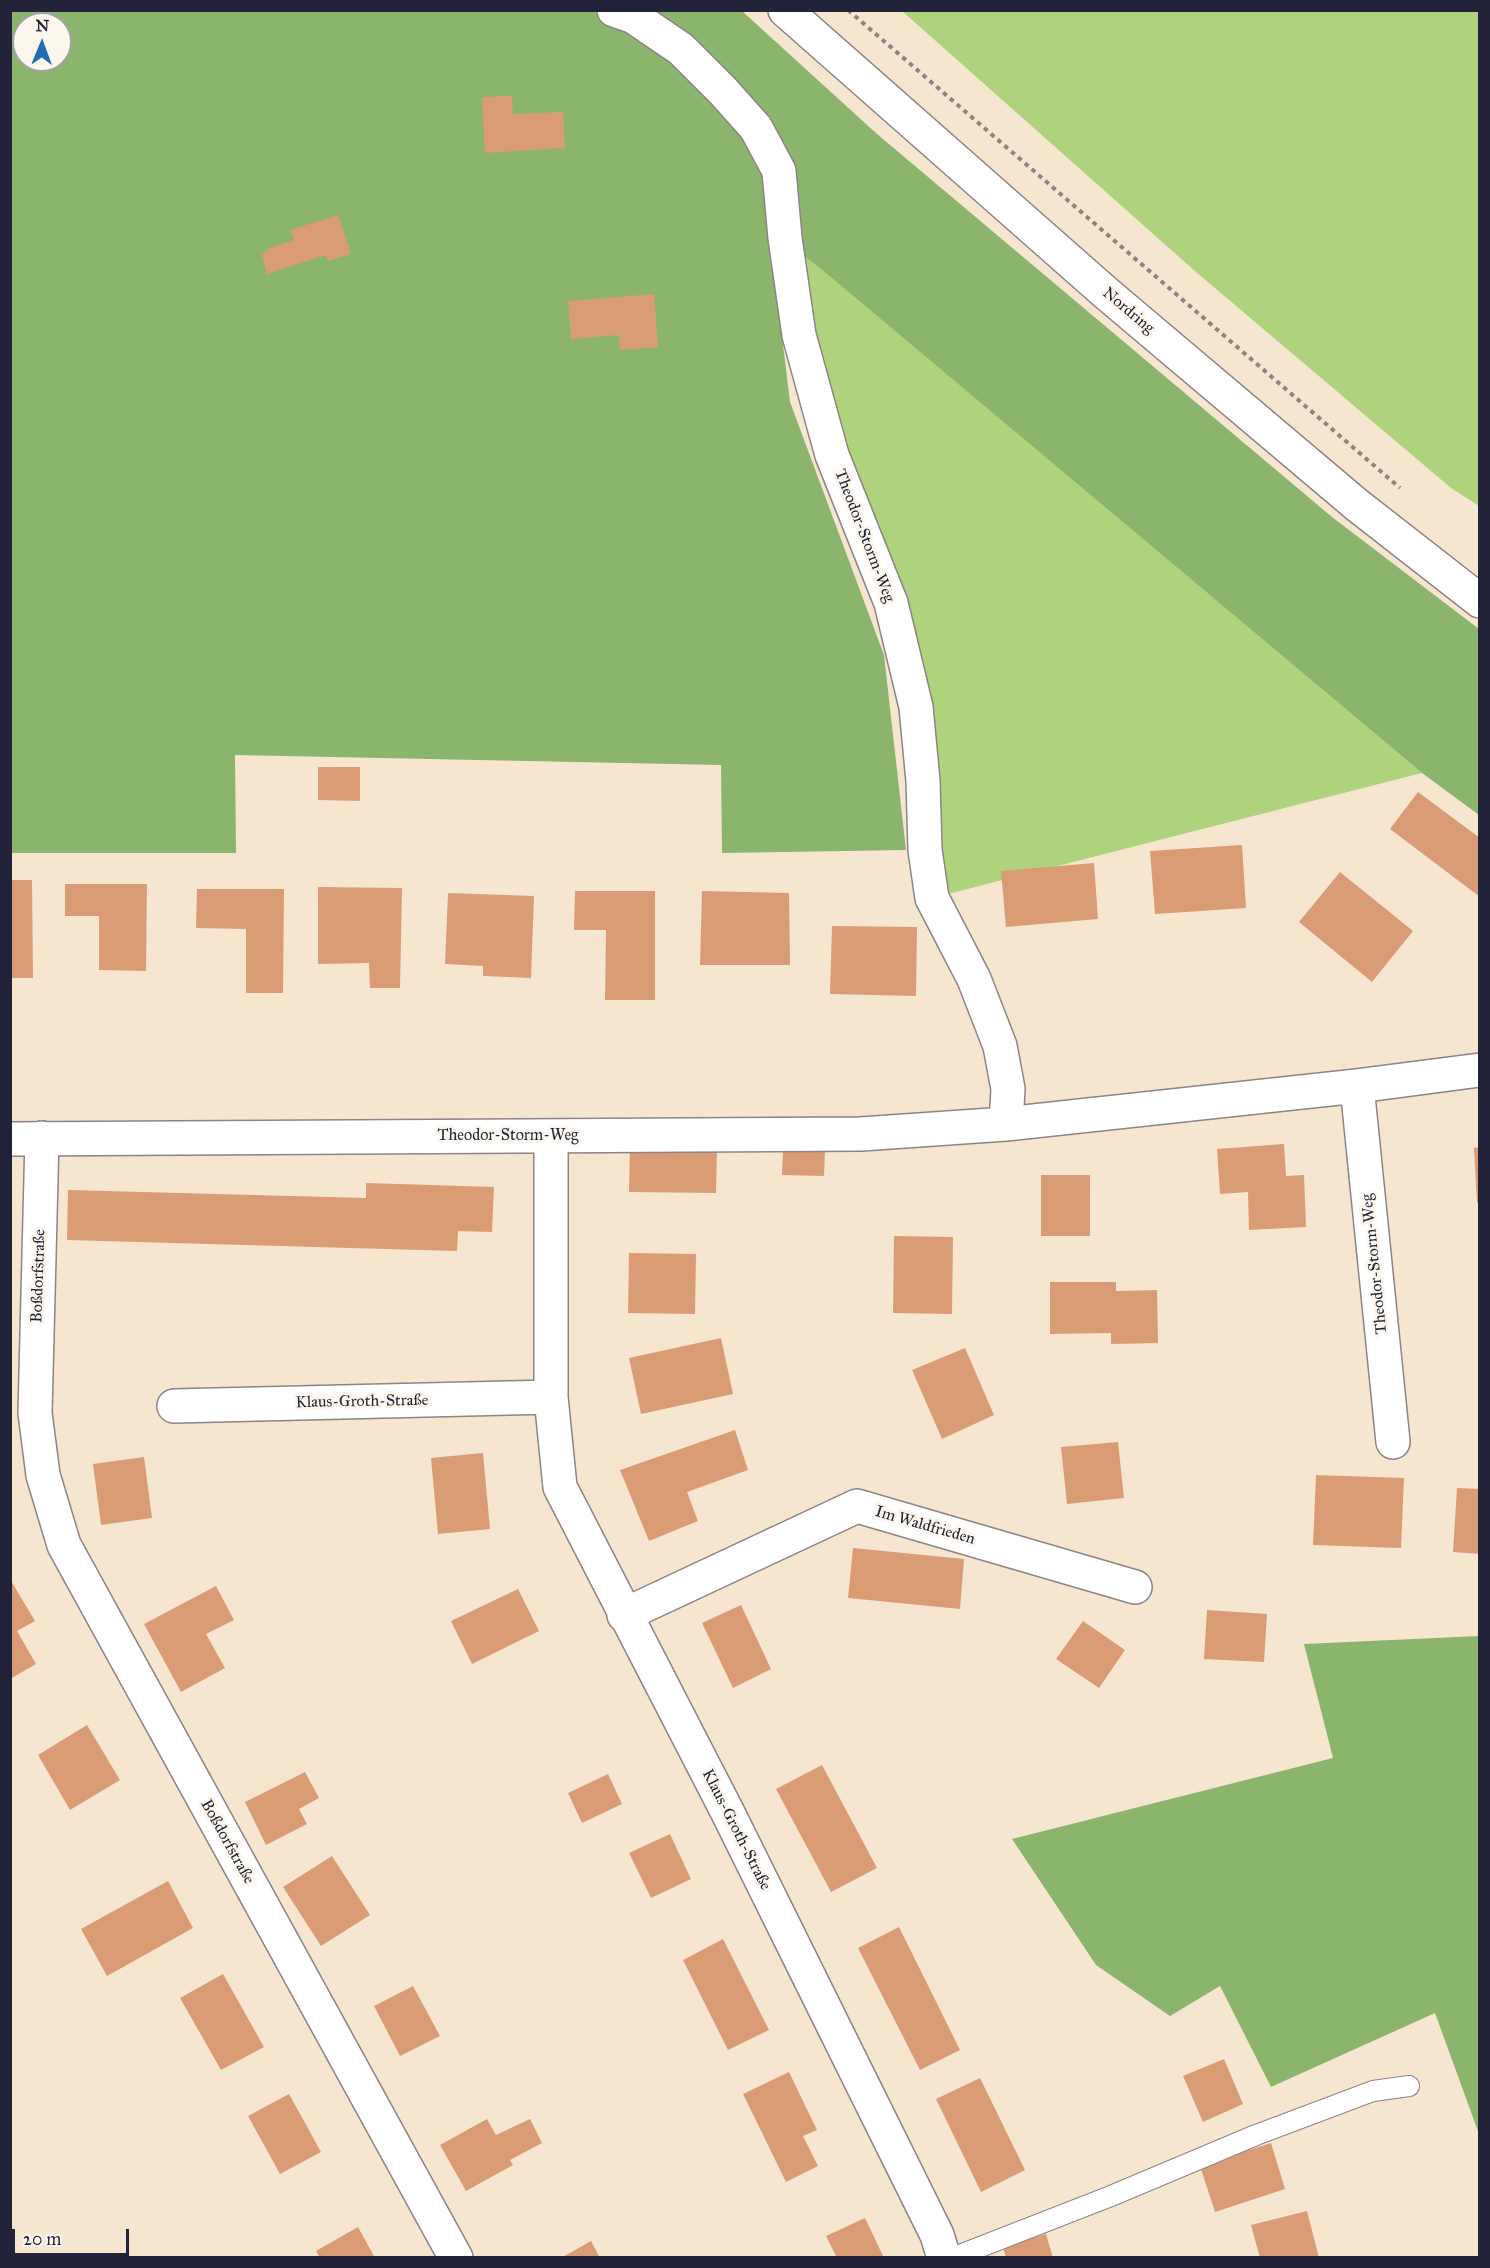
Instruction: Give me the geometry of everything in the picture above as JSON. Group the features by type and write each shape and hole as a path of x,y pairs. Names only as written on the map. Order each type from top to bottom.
{"street":[{"name":"Theodor-Storm-Weg","path":"614,10 634,17 681,49 756,128 779,171 785,238 799,335 832,455 891,603 916,707 923,781 924,850 932,898 974,979 1000,1046 1008,1089 1006,1124"},
{"name":"Nordring","path":"785,10 1115,301 1357,505 1479,601"},
{"name":"Theodor-Storm-Weg","path":"26,1139 861,1134 1006,1124 1357,1086 1479,1070"},
{"name":"Theodor-Storm-Weg","path":"1357,1086 1393,1442"},
{"name":"Klaus-Groth-Straße","path":"551,1136 550,1397 560,1487 624,1615 734,1823 937,2235 944,2258"},
{"name":"Boßdorfstraße","path":"26,1139 23,1413 64,1545 456,2258"},
{"name":"Klaus-Groth-Straße","path":"174,1406 550,1397"},
{"name":"Im Waldfrieden","path":"624,1615 857,1506 1135,1587"}],"lane":[{"path":"952,2258 1111,2196 1256,2135 1373,2091 1409,2086"}],"path":[{"path":"848,10 1407,495"}],"green space":[{"path":"10,11 742,11 877,134 1332,517 1479,629 1479,815 1422,773 820,268 769,229 790,402 884,655 906,850 722,853 721,765 235,755 236,853 11,853"},
{"path":"902,11 1479,11 1479,506 1451,488 1196,272"},
{"path":"785,238 1422,773 932,898 923,781"},
{"path":"1479,1636 1479,2134 1435,2013 1271,2087 1220,1986 1170,2016 1096,1965 1012,1839 1333,1758 1304,1644"}],"building":[{"path":"512,96 513,114 563,112 565,148 485,153 482,97"},
{"path":"338,215 351,254 328,261 326,255 267,274 262,255 269,248 294,240 290,230"},
{"path":"654,294 658,347 620,350 619,335 571,339 568,301"},
{"path":"318,767 360,767 360,801 318,800"},
{"path":"1418,792 1480,838 1480,897 1390,829"},
{"path":"1242,845 1246,908 1155,914 1150,851"},
{"path":"1094,863 1098,919 1006,927 1001,871"},
{"path":"1340,872 1413,931 1372,982 1299,922"},
{"path":"10,880 32,880 33,978 10,978"},
{"path":"65,884 147,884 146,971 99,970 99,916 65,916"},
{"path":"318,887 402,888 400,988 370,988 369,963 318,964"},
{"path":"197,889 284,889 283,993 246,993 246,929 196,928"},
{"path":"575,891 655,891 655,1000 605,1000 606,930 574,930"},
{"path":"702,891 789,893 790,965 700,965"},
{"path":"448,893 534,896 531,978 483,976 483,966 445,964"},
{"path":"832,926 917,927 916,996 830,994"},
{"path":"1284,1144 1286,1176 1304,1175 1306,1227 1249,1230 1248,1192 1220,1194 1217,1149"},
{"path":"630,1145 717,1146 716,1193 629,1192"},
{"path":"1480,1147 1480,1203 1477,1203 1474,1148"},
{"path":"783,1150 825,1151 824,1176 782,1175"},
{"path":"1041,1175 1090,1175 1090,1236 1041,1236"},
{"path":"366,1183 494,1187 492,1232 458,1231 457,1251 67,1240 68,1190 366,1198"},
{"path":"894,1236 953,1237 952,1314 893,1313"},
{"path":"629,1253 696,1254 695,1314 628,1313"},
{"path":"1050,1282 1116,1282 1116,1291 1157,1290 1158,1343 1111,1344 1111,1333 1050,1334"},
{"path":"721,1338 733,1394 641,1414 629,1358"},
{"path":"965,1348 994,1415 942,1439 912,1370"},
{"path":"735,1430 748,1470 687,1492 698,1521 649,1541 620,1470"},
{"path":"1118,1442 1124,1498 1067,1504 1061,1447"},
{"path":"483,1453 490,1529 438,1534 431,1458"},
{"path":"144,1457 152,1518 101,1525 93,1464"},
{"path":"1316,1475 1404,1478 1401,1548 1313,1545"},
{"path":"1457,1488 1480,1489 1480,1554 1453,1552"},
{"path":"853,1548 964,1559 960,1609 848,1598"},
{"path":"10,1579 35,1621 17,1631 36,1664 10,1679"},
{"path":"216,1586 234,1620 206,1634 225,1668 181,1692 144,1624"},
{"path":"518,1589 539,1631 472,1664 451,1621"},
{"path":"741,1605 771,1669 733,1688 702,1623"},
{"path":"1207,1610 1267,1614 1264,1662 1204,1659"},
{"path":"1083,1621 1125,1650 1099,1688 1056,1659"},
{"path":"87,1725 120,1780 70,1810 38,1755"},
{"path":"822,1765 877,1868 831,1892 776,1789"},
{"path":"305,1772 319,1798 299,1809 307,1824 266,1845 245,1802"},
{"path":"608,1774 622,1804 582,1823 568,1793"},
{"path":"670,1834 691,1879 651,1898 629,1853"},
{"path":"332,1856 370,1915 321,1946 283,1887"},
{"path":"168,1881 193,1928 107,1976 81,1929"},
{"path":"899,1927 960,2050 920,2070 858,1948"},
{"path":"723,1939 769,2030 728,2050 683,1960"},
{"path":"223,1974 264,2047 221,2070 180,1998"},
{"path":"413,1986 440,2036 400,2056 374,2006"},
{"path":"1224,2059 1243,2104 1203,2122 1183,2076"},
{"path":"789,2072 817,2130 803,2136 818,2166 786,2182 743,2094"},
{"path":"980,2078 1025,2170 981,2192 936,2099"},
{"path":"289,2094 321,2152 280,2174 248,2116"},
{"path":"487,2119 496,2135 530,2119 542,2143 510,2160 513,2165 466,2191 440,2145"},
{"path":"1271,2143 1285,2189 1215,2212 1200,2166"},
{"path":"1307,2211 1319,2258 1260,2258 1251,2225"},
{"path":"865,2218 884,2258 837,2258 826,2236"},
{"path":"358,2227 375,2258 320,2258 316,2251"},
{"path":"1046,2234 1053,2258 1006,2258 1003,2247"},
{"path":"591,2241 600,2258 561,2258"}]}
